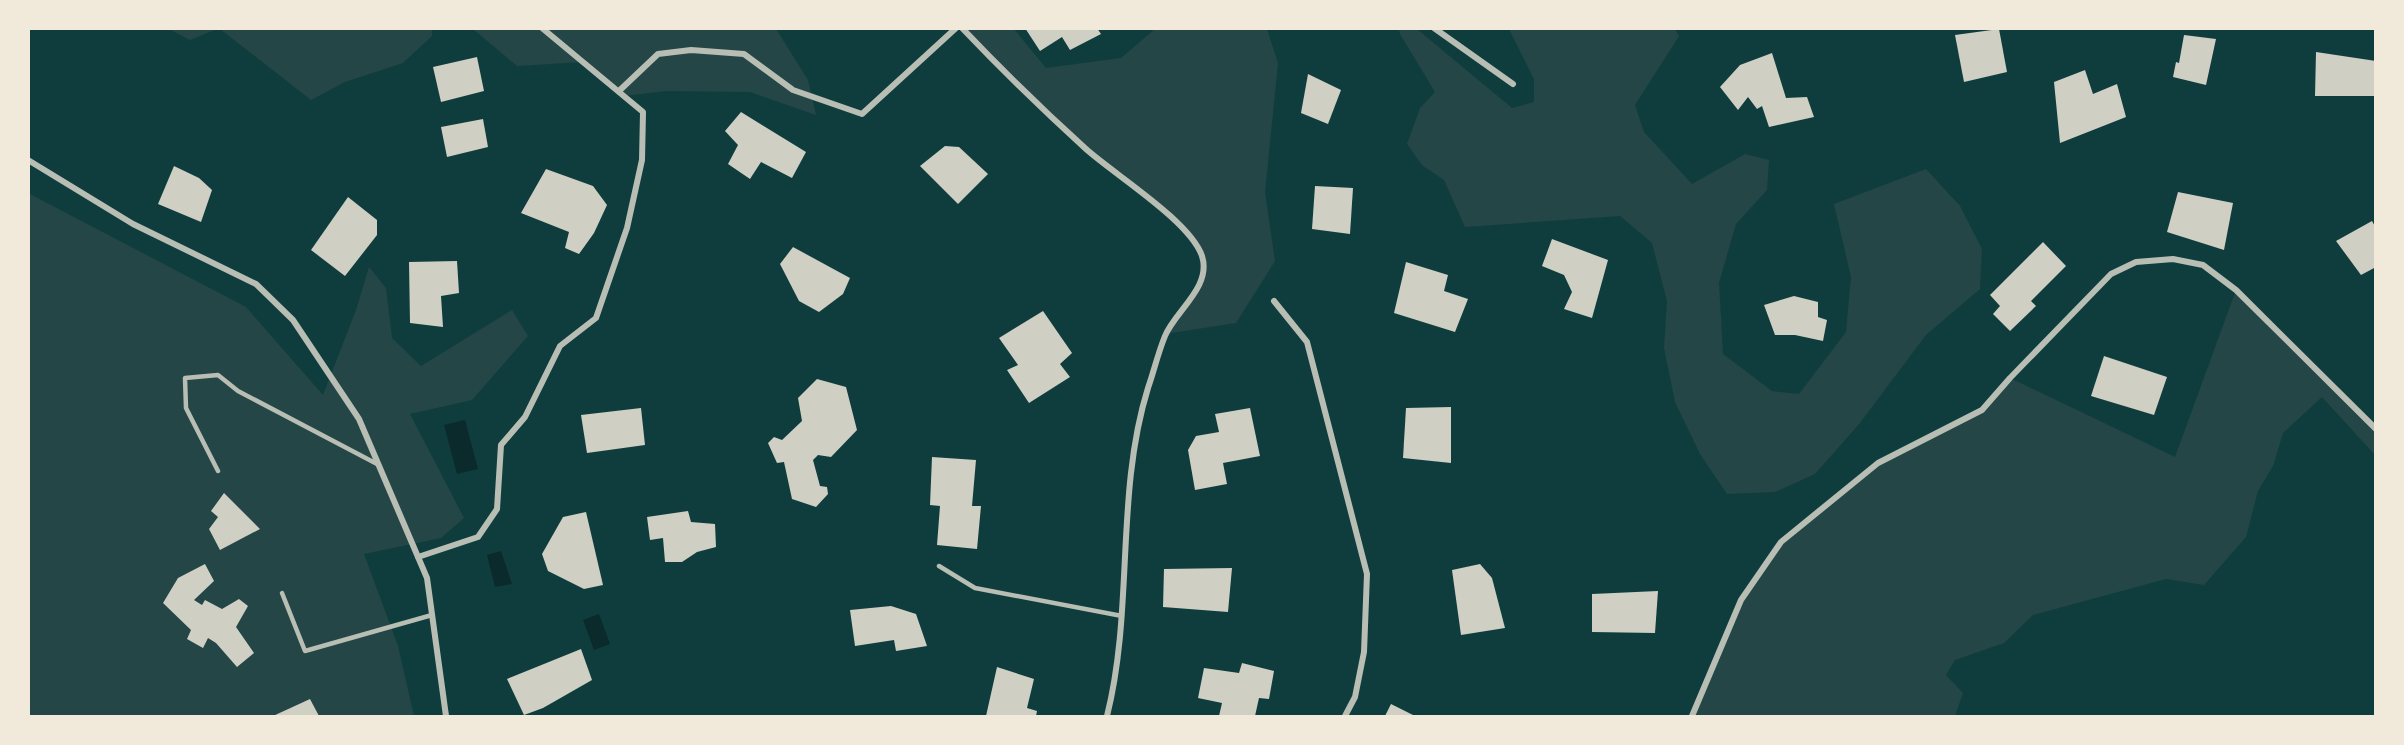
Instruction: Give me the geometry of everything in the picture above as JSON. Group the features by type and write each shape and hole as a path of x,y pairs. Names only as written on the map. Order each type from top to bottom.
{"street":[{"path":"418,557 478,537 497,509 501,445 525,417 560,346 596,318 627,228 642,160 643,112 542,28"},
{"path":"619,91 658,54 691,50 734,53 744,54 793,90 862,114 956,28"},
{"path":"962,28 1013,82 1088,151 1185,229 1202,256 1203,272 1196,289 1166,334 1143,406 1131,478 1122,616 1114,689 1107,717"},
{"path":"1434,28 1513,84"},
{"path":"28,160 133,224 256,284 293,320 359,419 428,578 446,717"},
{"path":"1692,717 1741,600 1781,542 1878,463 1982,410 2110,274 2136,262 2173,259 2203,265 2236,290 2376,429"},
{"path":"1274,301 1307,342 1367,574 1364,652 1355,698 1345,717"}],"lane":[{"path":"218,471 186,408 184,378 218,375 238,391 379,465"},
{"path":"939,566 975,588 1122,616"},
{"path":"282,593 305,651 432,615"}],"shaded area":[{"path":"169,29 217,29 190,40"},
{"path":"220,29 432,29 432,36 403,63 345,82 311,100"},
{"path":"473,29 776,29 808,80 816,115 750,92 666,91 624,96 584,62 517,66"},
{"path":"962,29 1014,29 1046,68 1121,58 1155,29 1267,29 1278,63 1265,192 1275,261 1236,323 1165,334 1196,289 1203,272 1202,256 1185,229 1088,151"},
{"path":"1399,29 1417,29 1512,108 1534,102 1534,79 1509,29 1675,29 1679,36 1635,105 1644,132 1692,184 1745,154 1769,160 1767,190 1736,224 1719,283 1723,354 1772,391 1799,394 1846,332 1851,277 1834,204 1926,169 1960,206 1982,249 1980,289 1926,335 1860,423 1815,474 1775,492 1727,494 1700,454 1675,402 1664,348 1667,301 1652,243 1620,216 1465,227 1444,180 1422,165 1407,144 1420,108 1435,92"},
{"path":"28,193 246,307 323,395 356,310 369,267 386,288 392,338 421,366 512,310 528,336 472,400 410,414 464,518 441,538 364,554 398,646 414,716 29,716"},
{"path":"2236,290 2375,429 2375,455 2322,397 2283,433 2273,466 2258,491 2246,537 2204,585 2166,579 2033,615 2004,643 1955,660 1946,675 1963,693 1955,716 1690,716 1741,600 1787,537 1878,463 1982,410 2010,378 2175,457"},
{"path":"465,420 478,469 457,474 444,425"},
{"path":"501,551 512,584 495,587 487,555"},
{"path":"599,614 610,644 594,650 583,620"}],"building":[{"path":"1025,28 1097,28 1101,34 1070,50 1062,37 1040,51"},
{"path":"1999,29 2007,72 1964,82 1955,35"},
{"path":"2184,35 2216,39 2206,85 2173,77 2176,62 2179,63"},
{"path":"2316,52 2376,61 2376,96 2315,96"},
{"path":"1772,53 1786,98 1807,97 1814,117 1769,127 1762,106 1757,109 1748,97 1738,110 1720,87 1740,65"},
{"path":"477,57 484,91 441,102 433,67"},
{"path":"2085,70 2093,94 2117,84 2126,117 2060,143 2054,82"},
{"path":"1308,74 1341,90 1328,124 1301,113"},
{"path":"741,112 806,152 792,178 761,162 750,179 728,164 738,145 725,131"},
{"path":"483,119 488,147 447,157 441,127"},
{"path":"945,146 959,147 988,174 958,204 920,166"},
{"path":"174,166 199,178 212,190 201,222 158,204"},
{"path":"546,169 593,186 607,205 594,233 579,254 565,248 569,232 521,213"},
{"path":"1315,186 1353,188 1350,234 1312,229"},
{"path":"2178,192 2233,203 2224,250 2167,232"},
{"path":"348,197 377,220 377,235 345,276 311,250"},
{"path":"2372,221 2376,228 2376,267 2361,275 2336,241"},
{"path":"1552,239 1608,260 1592,318 1564,309 1572,292 1564,275 1542,266"},
{"path":"2043,242 2066,266 2031,301 2036,306 2010,331 1993,314 2000,306 1990,295"},
{"path":"793,247 850,278 843,294 819,312 799,301 780,264"},
{"path":"457,261 459,293 441,296 443,327 410,323 409,262"},
{"path":"1406,262 1448,275 1444,291 1468,299 1455,332 1394,313"},
{"path":"1794,296 1818,302 1818,317 1827,320 1823,341 1795,335 1775,335 1764,305"},
{"path":"1043,311 1072,353 1060,364 1070,377 1029,403 1007,370 1018,365 999,338"},
{"path":"2104,356 2167,377 2154,415 2091,396"},
{"path":"817,379 846,387 857,430 831,457 818,455 813,460 820,486 827,487 828,494 816,507 792,499 784,462 777,463 768,443 774,437 782,440 802,421 798,398"},
{"path":"1451,407 1451,463 1403,458 1406,408"},
{"path":"641,408 645,445 587,453 581,415"},
{"path":"1250,408 1260,456 1223,463 1227,484 1195,490 1188,450 1196,436 1219,432 1215,414"},
{"path":"932,457 976,460 972,506 981,506 977,549 937,545 940,506 930,505"},
{"path":"224,493 260,529 220,550 209,529 218,517 211,511"},
{"path":"688,511 691,522 715,524 716,547 697,552 682,562 665,562 663,538 650,540 647,517"},
{"path":"586,512 603,585 584,589 548,571 542,554 563,517"},
{"path":"205,564 214,581 194,600 202,605 205,600 222,609 239,599 248,606 236,627 254,653 237,667 216,643 208,638 203,648 187,639 191,630 163,603 178,578"},
{"path":"1480,564 1492,578 1505,628 1461,635 1452,570"},
{"path":"1232,568 1228,612 1163,607 1164,569"},
{"path":"1658,591 1655,633 1592,632 1592,594"},
{"path":"891,606 916,614 927,646 896,651 894,640 855,646 850,610"},
{"path":"581,649 592,680 543,708 524,715 507,679"},
{"path":"1242,663 1274,671 1269,699 1259,698 1255,716 1219,716 1222,703 1198,698 1204,668 1239,673"},
{"path":"997,667 1034,679 1027,708 1037,711 1036,716 986,716"},
{"path":"310,699 319,716 273,716"},
{"path":"1391,704 1415,716 1385,716"}]}
